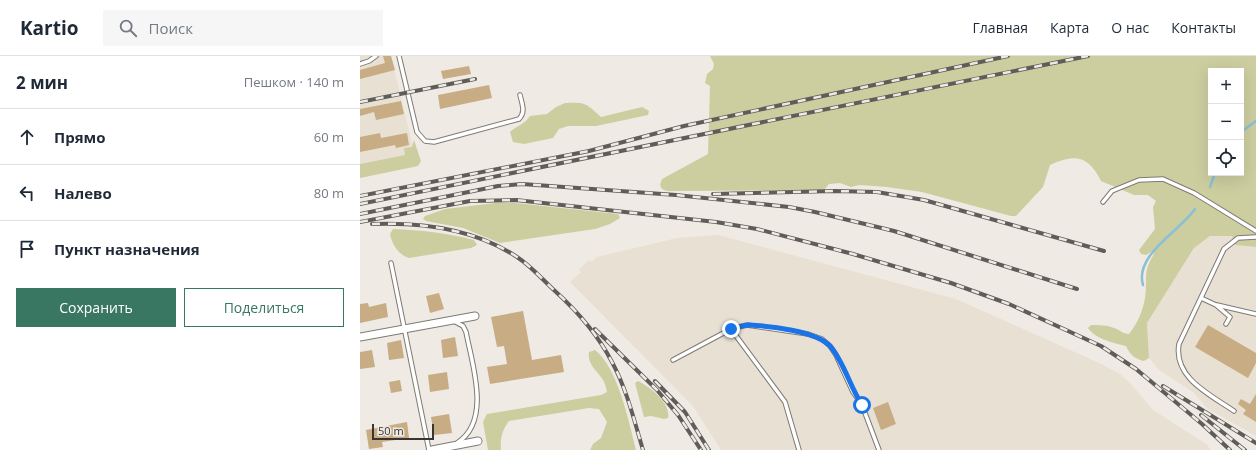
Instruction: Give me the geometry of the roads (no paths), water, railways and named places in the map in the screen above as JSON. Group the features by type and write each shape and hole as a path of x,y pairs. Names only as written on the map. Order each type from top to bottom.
{"street":[{"path":"360,337 476,316"},
{"path":"431,450 478,441"}],"lane":[{"path":"360,64 376,56"},
{"path":"399,56 417,132 425,140 434,142 519,119 523,110 520,96"},
{"path":"1103,202 1112,191 1139,180 1163,179 1194,193 1256,231"},
{"path":"1234,411 1191,380 1180,363 1178,351 1179,344 1224,249 1238,238 1256,237"},
{"path":"391,263 431,450"},
{"path":"1201,298 1216,305 1256,314"},
{"path":"1216,305 1230,317 1226,324"},
{"path":"451,320 463,326 466,332 479,403 473,424 462,440 453,446"},
{"path":"673,360 731,329 747,325 808,334 822,339 830,346 853,392 862,405 879,450"},
{"path":"731,329 785,402 799,450"}],"waterway":[{"path":"1244,130 1256,121"},
{"path":"1210,187 1214,176"},
{"path":"1143,285 1142,274 1145,264 1160,244 1195,209"}],"railway":[{"path":"360,196 589,151 684,126 1008,56"},
{"path":"360,204 1088,56"},
{"path":"360,102 475,79"},
{"path":"360,214 498,186 522,184 676,195 789,207 815,212 894,231 1077,289"},
{"path":"713,194 835,191 877,192 924,200 1104,251"},
{"path":"360,222 470,201 516,200 716,222 757,229 853,254 951,283 1009,304 1101,346 1136,369 1202,424 1230,450"},
{"path":"372,224 409,224 428,226 466,234 501,247 527,265 579,315 594,333 606,352 626,394 643,450"},
{"path":"595,329 657,390 678,415 701,450"},
{"path":"655,381 685,412 709,450"},
{"path":"1163,386 1256,443"},
{"path":"1201,415 1245,450"}]}
